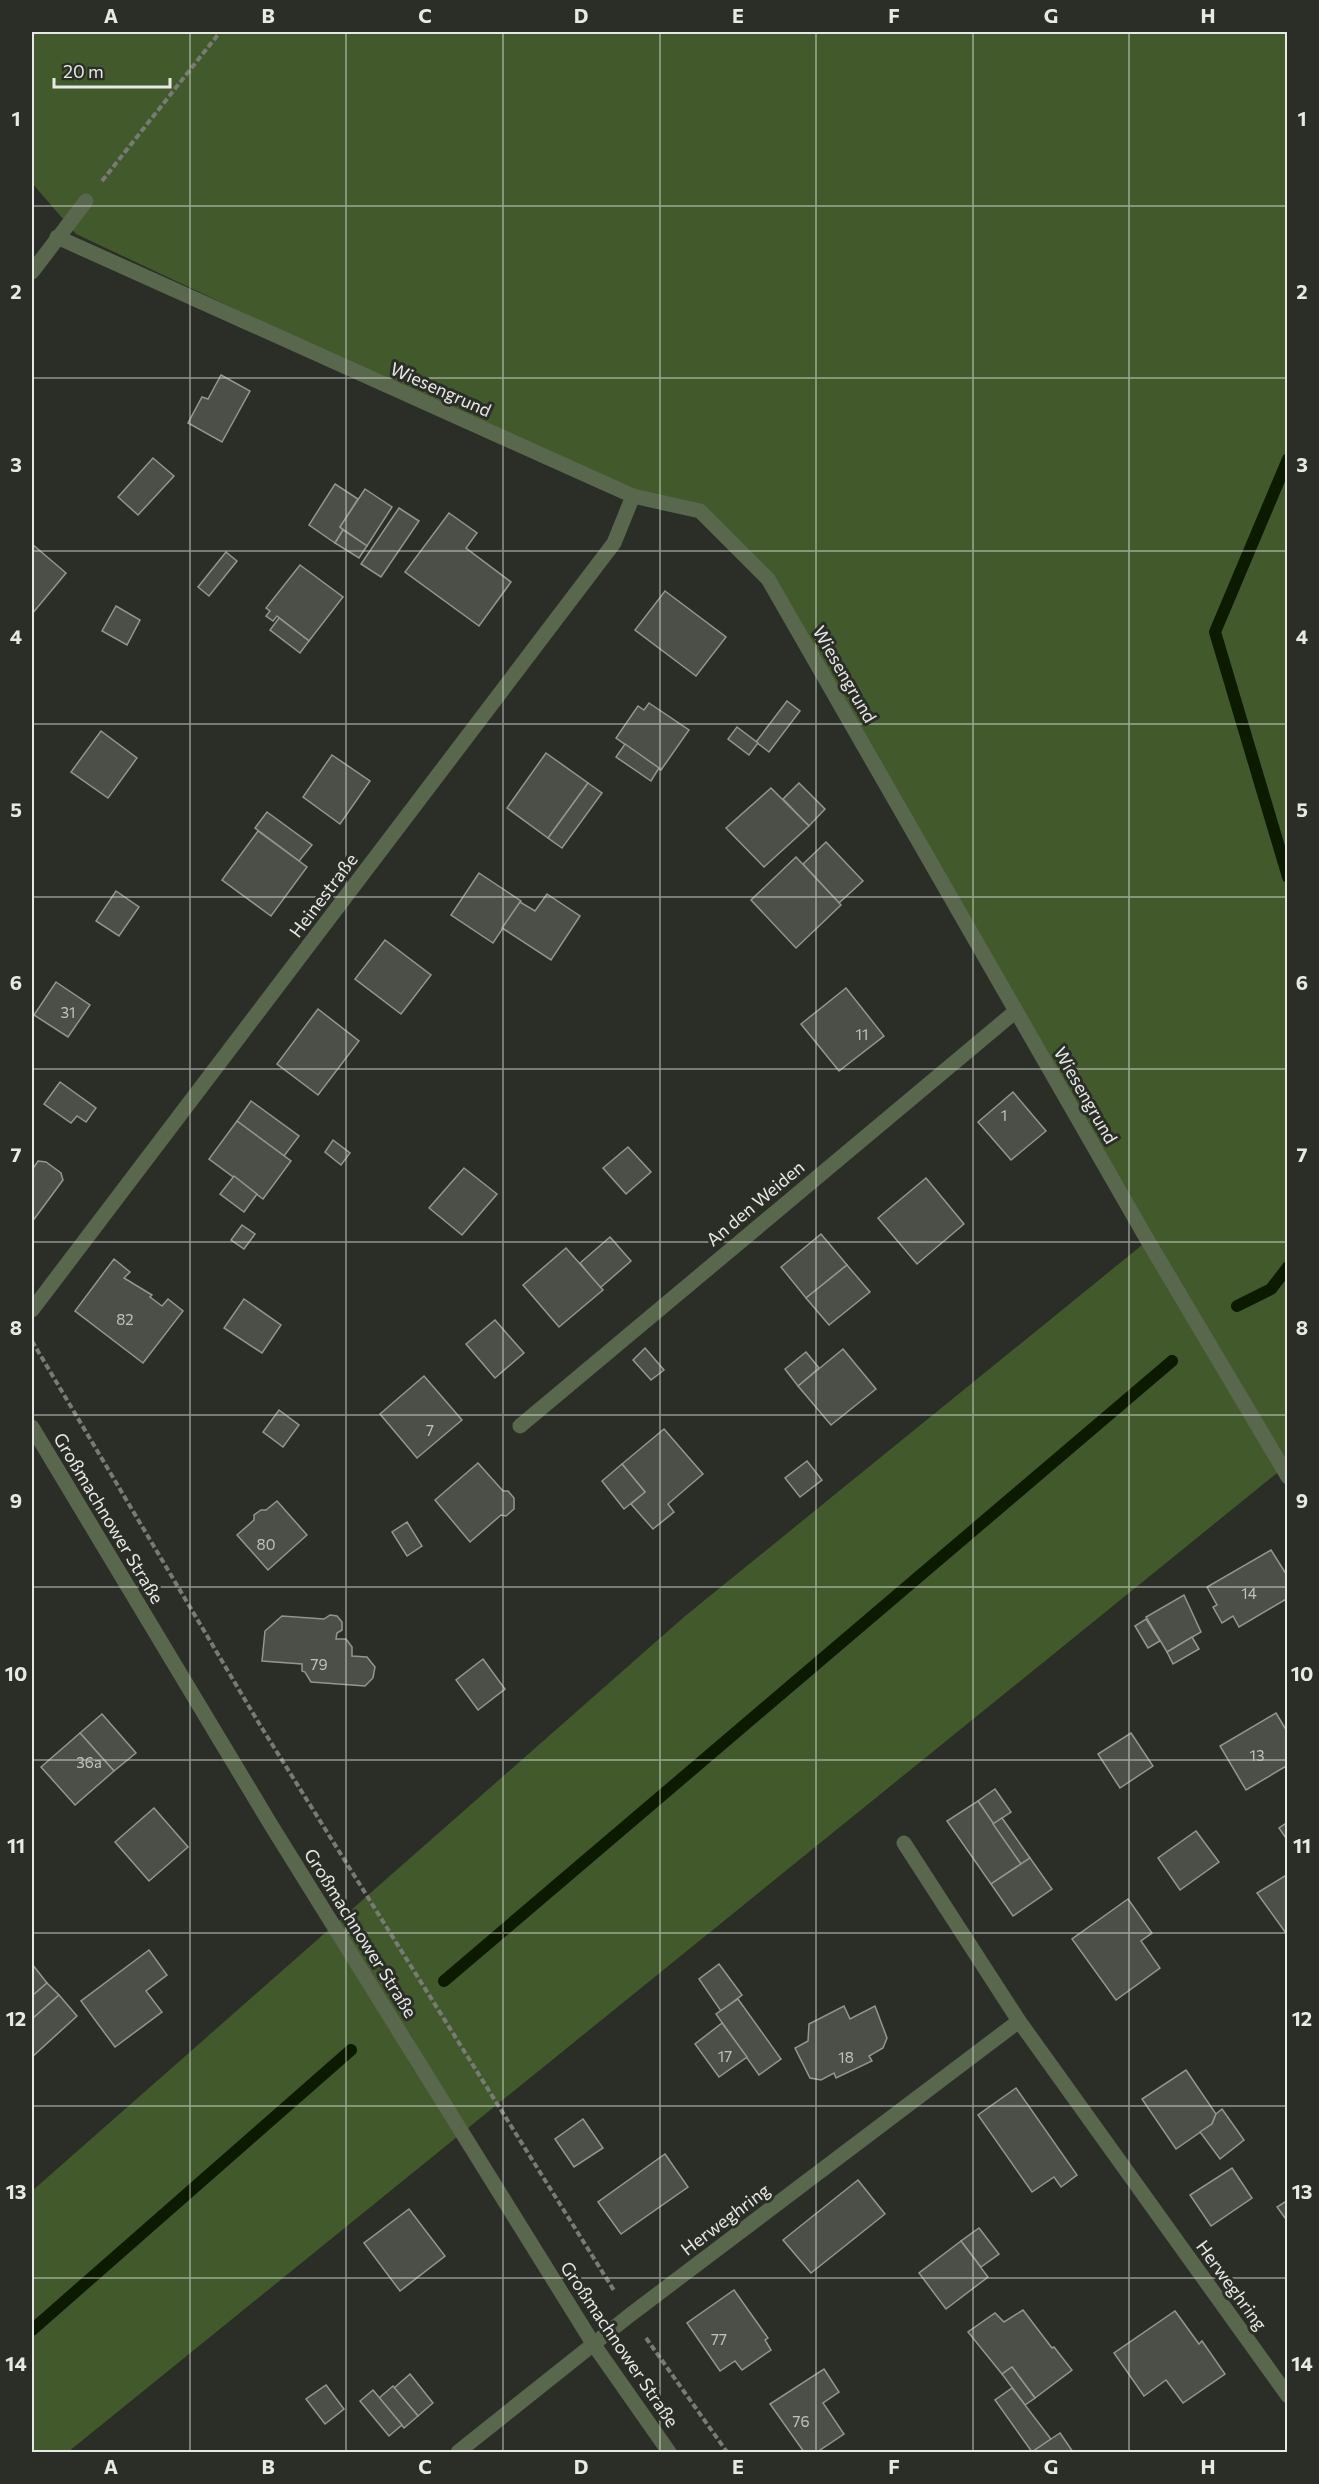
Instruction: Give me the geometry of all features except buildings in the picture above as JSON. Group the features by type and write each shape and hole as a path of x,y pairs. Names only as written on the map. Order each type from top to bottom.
{"street":[{"path":"32,272 86,201"},
{"name":"Wiesengrund","path":"57,237 633,496 700,511 768,579 1148,1241 1287,1477"},
{"name":"Heinestraße","path":"32,1310 614,543 633,496"},
{"name":"An den Weiden","path":"520,1426 1016,1011"},
{"name":"Großmachnower Straße","path":"32,1427 271,1825 594,2344 669,2452"},
{"name":"Herweghring","path":"904,1843 1019,2021 1287,2396"},
{"name":"Herweghring","path":"458,2452 630,2315 1019,2021"}],"path":[{"path":"86,201 220,32"},
{"path":"32,1341 260,1725 630,2315 727,2452"}],"green space":[{"path":"32,32 1287,32 1287,1475 1282,1469 68,2452 32,2452 32,2191 684,1617 1147,1241 768,579 700,511 633,496 76,234 32,183"}],"waterway":[{"path":"1288,459 1215,632 1288,877"},
{"path":"1237,1306 1271,1289 1288,1267"},
{"path":"444,1981 1172,1361"},
{"path":"32,2330 351,2050"}]}
